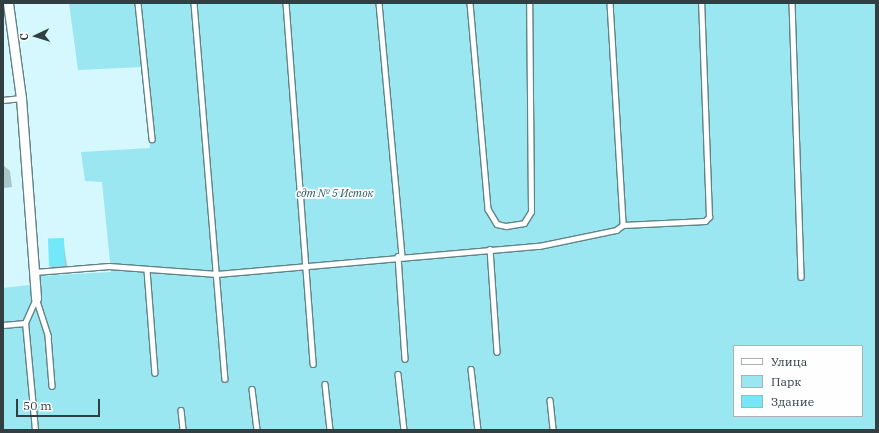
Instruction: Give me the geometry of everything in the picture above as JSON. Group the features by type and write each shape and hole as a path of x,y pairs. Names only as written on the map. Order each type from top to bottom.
{"street":[{"path":"8,3 21,98 36,298"}],"lane":[{"path":"138,3 152,139"},
{"path":"194,3 225,379"},
{"path":"286,3 308,264 313,364"},
{"path":"378,3 400,256 405,359"},
{"path":"470,3 488,209 497,224 506,226 524,223 531,212 529,3"},
{"path":"610,3 623,225"},
{"path":"35,272 109,266 217,274 400,256 539,246 616,230 623,225 705,221 709,216 701,3"},
{"path":"792,3 801,277"},
{"path":"3,100 21,98"},
{"path":"490,249 497,352"},
{"path":"147,270 155,373"},
{"path":"35,430 24,323 36,298"},
{"path":"36,298 48,336 52,386"},
{"path":"3,326 24,323"},
{"path":"471,369 478,430"},
{"path":"398,374 404,430"},
{"path":"325,384 330,430"},
{"path":"252,389 257,430"},
{"path":"550,400 553,430"},
{"path":"181,410 183,430"}],"green space":[{"name":"сдт № 5 Исток","path":"69,3 876,3 876,430 3,430 3,288 38,284 39,276 111,272 102,182 85,181 81,152 150,148 142,67 78,70"}],"building":[{"path":"64,238 65,266 49,267 48,239"}]}
